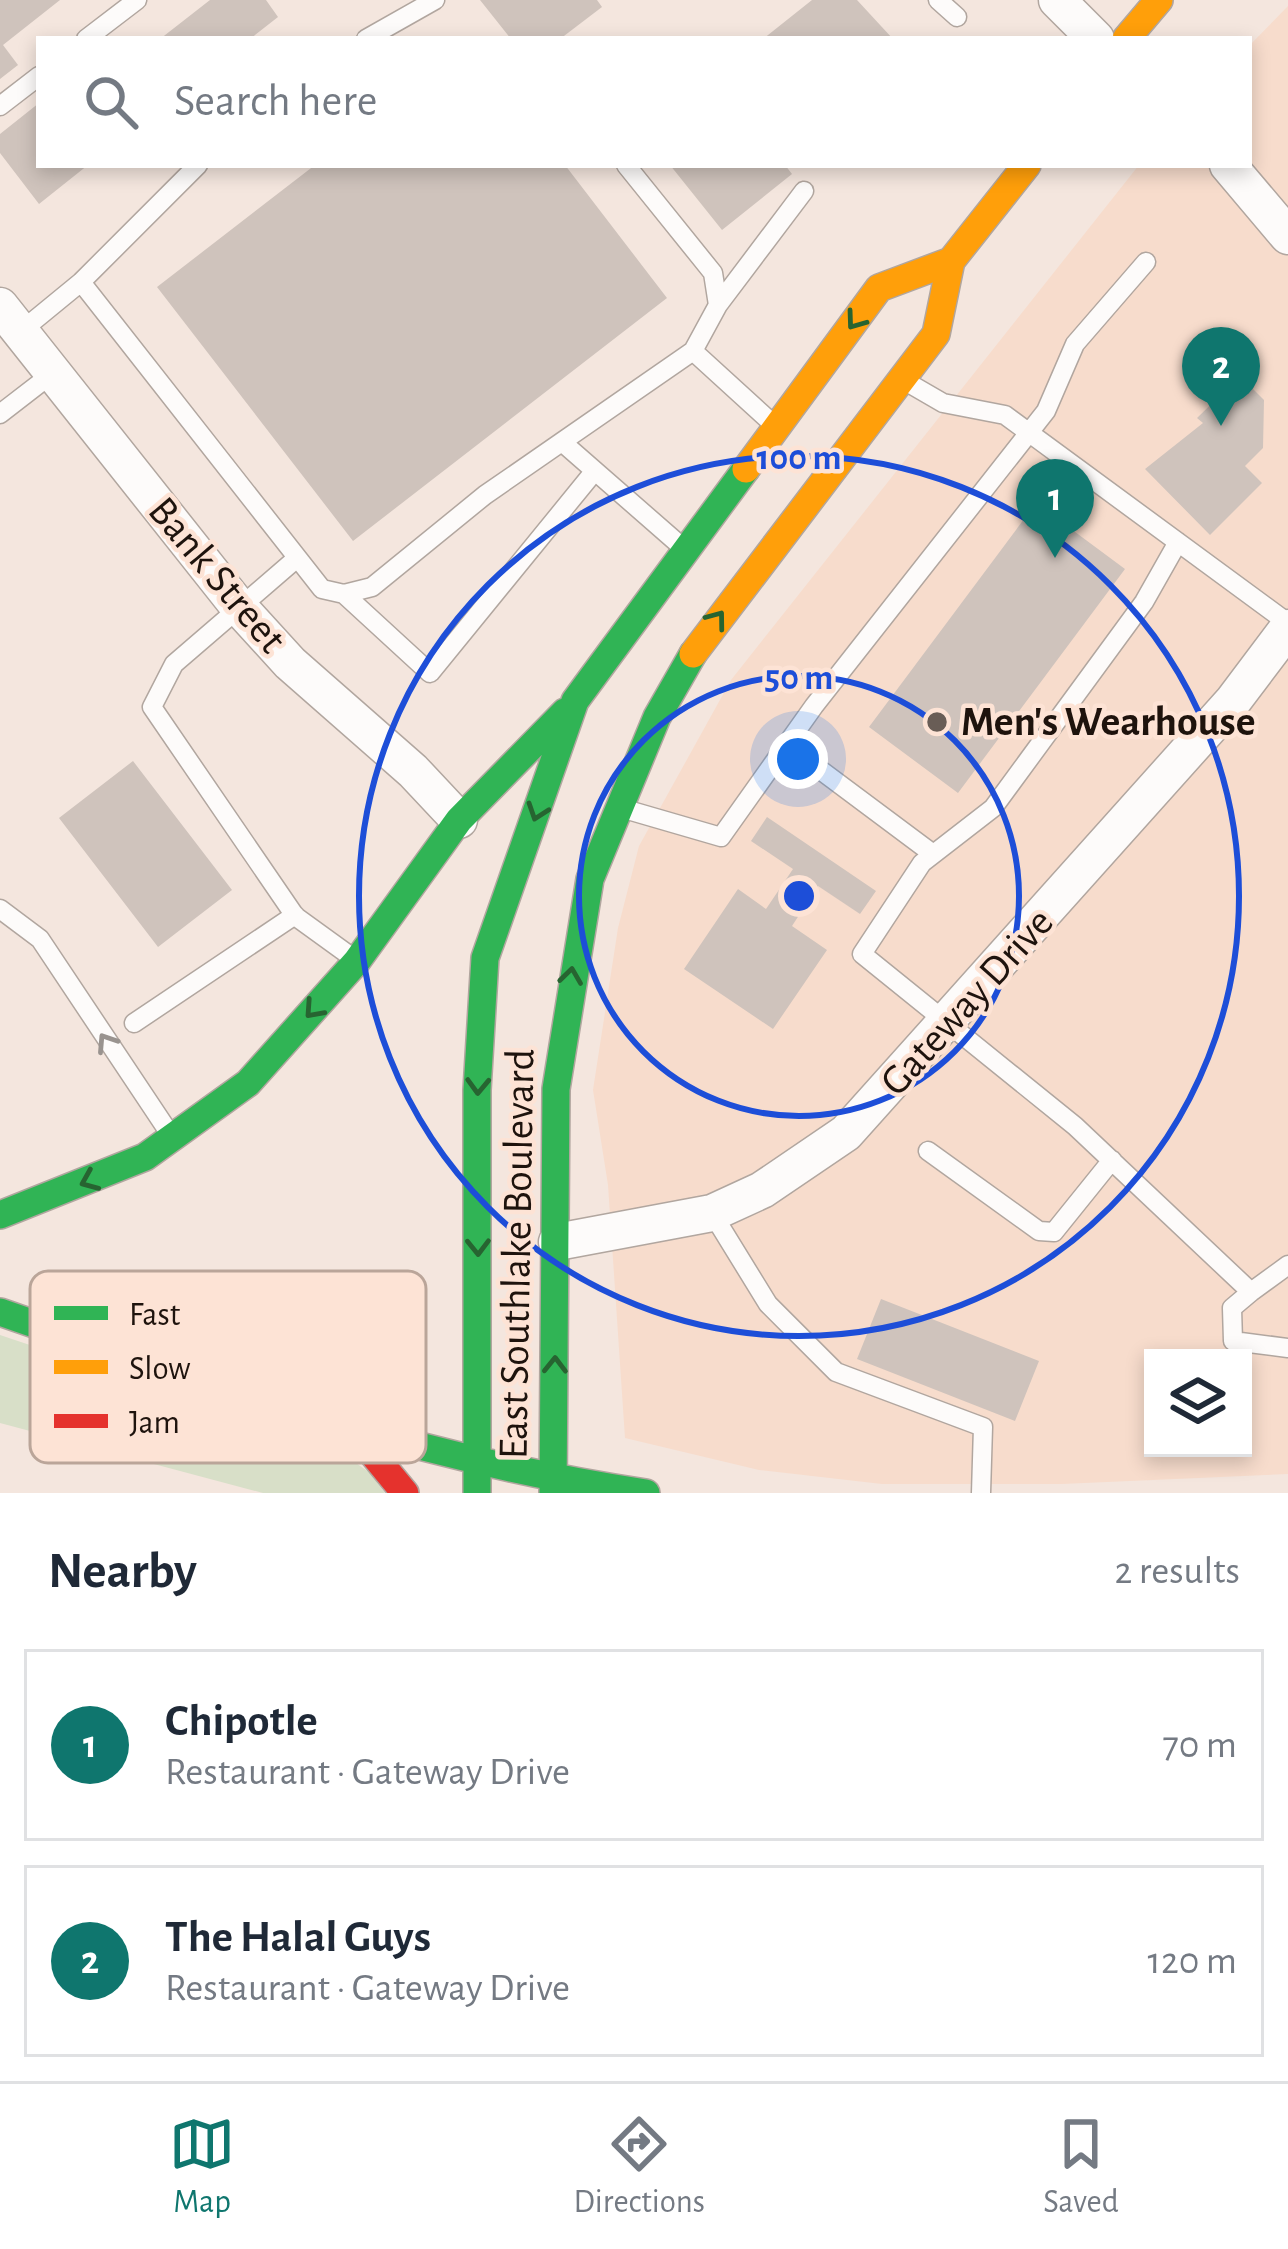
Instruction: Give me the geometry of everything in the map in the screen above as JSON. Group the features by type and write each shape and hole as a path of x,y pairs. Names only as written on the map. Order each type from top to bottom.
{"main road":[{"path":"1129,36 1160,0"},
{"name":"East Southlake Boulevard","path":"554,1488 556,1090 590,879 657,718 703,638 936,334 951,261 1025,168"},
{"name":"East Southlake Boulevard","path":"478,1480 477,1090 485,958 575,701 879,288 951,261"},
{"path":"0,1215 146,1157 248,1083 357,961 459,820 575,701"},
{"path":"459,820 488,900 485,958"},
{"path":"0,1312 30,1322"},
{"path":"426,1461 478,1480 646,1493"},
{"path":"380,1463 405,1493"}],"street":[{"path":"1057,0 1093,36"},
{"path":"1231,168 1288,236"},
{"name":"Bank Street","path":"10,319 238,606 290,663 413,771 459,820"},
{"name":"Gateway Drive","path":"557,1242 712,1213 762,1190 846,1133 1233,701 1288,625"}],"lane":[{"path":"90,36 136,0"},
{"path":"371,36 435,0"},
{"path":"938,0 957,17"},
{"path":"0,106 36,78"},
{"path":"10,319 81,282 195,168"},
{"path":"628,168 712,273 718,305"},
{"path":"81,282 322,589 344,594 372,587 485,495 693,350 718,305 804,191"},
{"path":"617,807 721,837 1046,411 1075,344 1147,262"},
{"path":"693,350 777,427"},
{"path":"0,414 53,374"},
{"path":"901,378 943,403 1005,415 1288,625"},
{"path":"562,442 684,549"},
{"path":"344,594 430,674 593,472"},
{"path":"1178,542 1144,602 993,808 933,854 862,954 1112,1160 1251,1292"},
{"path":"297,558 174,664 152,707 295,915 357,961"},
{"path":"787,745 933,854"},
{"path":"0,909 40,939 173,1137"},
{"path":"134,1023 295,915"},
{"path":"928,1151 1039,1232 1054,1232 1064,1223 1112,1160"},
{"path":"712,1213 769,1304 836,1372 983,1427 981,1493"},
{"path":"1288,1264 1232,1308 1233,1341 1288,1348"}],"shaded area":[{"path":"1288,6 1288,1474 1062,1484 882,1484 759,1470 625,1438 608,1185 593,1090 618,928 639,846 731,680 1137,168 1252,168 1252,43"}],"green space":[{"path":"0,1335 30,1345 30,1431 0,1423"},
{"path":"150,1463 356,1463 385,1493 263,1493"}],"building":[{"path":"0,0 60,0 3,45 18,65 0,79"},
{"path":"210,0 266,0 278,17 254,36 164,36"},
{"path":"480,0 597,0 602,7 564,36 509,36"},
{"path":"812,0 857,0 890,36 767,36"},
{"path":"36,105 36,168 84,168 39,204 0,153 0,134"},
{"path":"311,168 567,168 667,298 353,541 157,287"},
{"path":"672,168 787,168 792,174 722,230"},
{"path":"1240,376 1264,400 1263,448 1245,466 1262,483 1210,535 1145,469 1203,423 1197,418"},
{"path":"1036,503 1125,569 958,793 869,727"},
{"path":"133,761 232,890 158,947 59,818"},
{"path":"767,817 876,891 860,914 818,886 792,926 827,950 773,1029 684,969 738,889 766,909 793,869 751,841"},
{"path":"881,1299 1039,1361 1015,1421 857,1359"}],"traffic: fast":[{"path":"477,1493 477,1090 485,958 575,701 746,469"},
{"path":"553,1493 556,1089 590,879 657,717 693,654"},
{"path":"0,1215 145,1157 248,1083 357,961 459,820 565,712"},
{"path":"0,1312 30,1322"},
{"path":"426,1448 646,1493"}],"traffic: slow":[{"path":"1129,36 1159,0"},
{"path":"693,654 936,334 951,261 1025,168"},
{"path":"746,469 879,288 951,261"}],"traffic: jam":[{"path":"380,1463 405,1493"}],"place":[{"name":"The Halal Guys","path":"1221,426"},
{"name":"Chipotle","path":"1055,558"},
{"name":"Men's Wearhouse","path":"937,722"}]}
